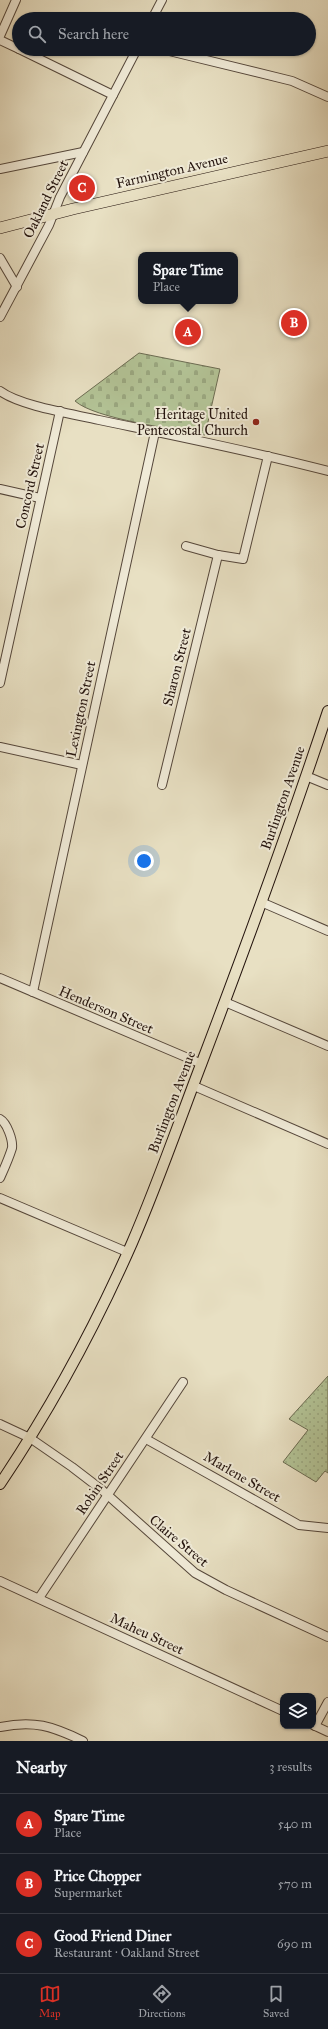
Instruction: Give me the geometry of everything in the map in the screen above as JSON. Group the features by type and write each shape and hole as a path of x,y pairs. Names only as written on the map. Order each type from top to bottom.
{"highway":[{"name":"Farmington Avenue","path":"0,228 54,214 328,151"}],"main road":[{"name":"Burlington Avenue","path":"0,1484 30,1438 64,1381 128,1252 226,1002 328,712"}],"street":[{"path":"0,36 16,0"},
{"path":"156,12 162,0"},
{"path":"0,40 12,46"},
{"path":"33,56 113,95"},
{"name":"Oakland Street","path":"0,317 17,287 54,214 60,197 133,56"},
{"path":"190,56 292,81 328,97"},
{"path":"0,169 83,152"},
{"path":"0,258 17,287"},
{"path":"0,391 17,399 60,411 268,456 328,471"},
{"name":"Concord Street","path":"0,683 60,411"},
{"name":"Lexington Street","path":"33,992 155,432"},
{"path":"186,546 218,555 243,559 268,456"},
{"path":"0,489 40,498"},
{"name":"Sharon Street","path":"162,785 218,555"},
{"path":"0,747 82,765"},
{"path":"306,776 328,785"},
{"path":"261,902 328,931"},
{"name":"Henderson Street","path":"0,978 202,1064"},
{"path":"226,1002 328,1046"},
{"path":"194,1086 328,1144"},
{"path":"0,1119 4,1121 9,1132 12,1146 0,1178"},
{"path":"0,1198 128,1252"},
{"name":"Robin Street","path":"39,1598 183,1382"},
{"name":"Claire Street","path":"0,1424 30,1438 72,1467 107,1495 194,1573 226,1590 328,1637"},
{"name":"Marlene Street","path":"146,1439 299,1525 328,1528"},
{"name":"Maheu Street","path":"0,1581 280,1710"},
{"path":"316,1722 328,1702"},
{"path":"0,1727 21,1723 57,1728 83,1741"},
{"path":"316,1726 328,1732"}],"green space":[{"path":"139,353 220,369 205,435 117,418 85,407 75,401"},
{"path":"328,1376 328,1473 325,1471 316,1482 283,1462 308,1430 289,1419"}],"place":[{"name":"Good Friend Diner","path":"82,188"},
{"name":"Price Chopper","path":"294,323"},
{"name":"Spare Time","path":"188,332"},
{"name":"Heritage United Pentecostal Church","path":"256,422"}]}
